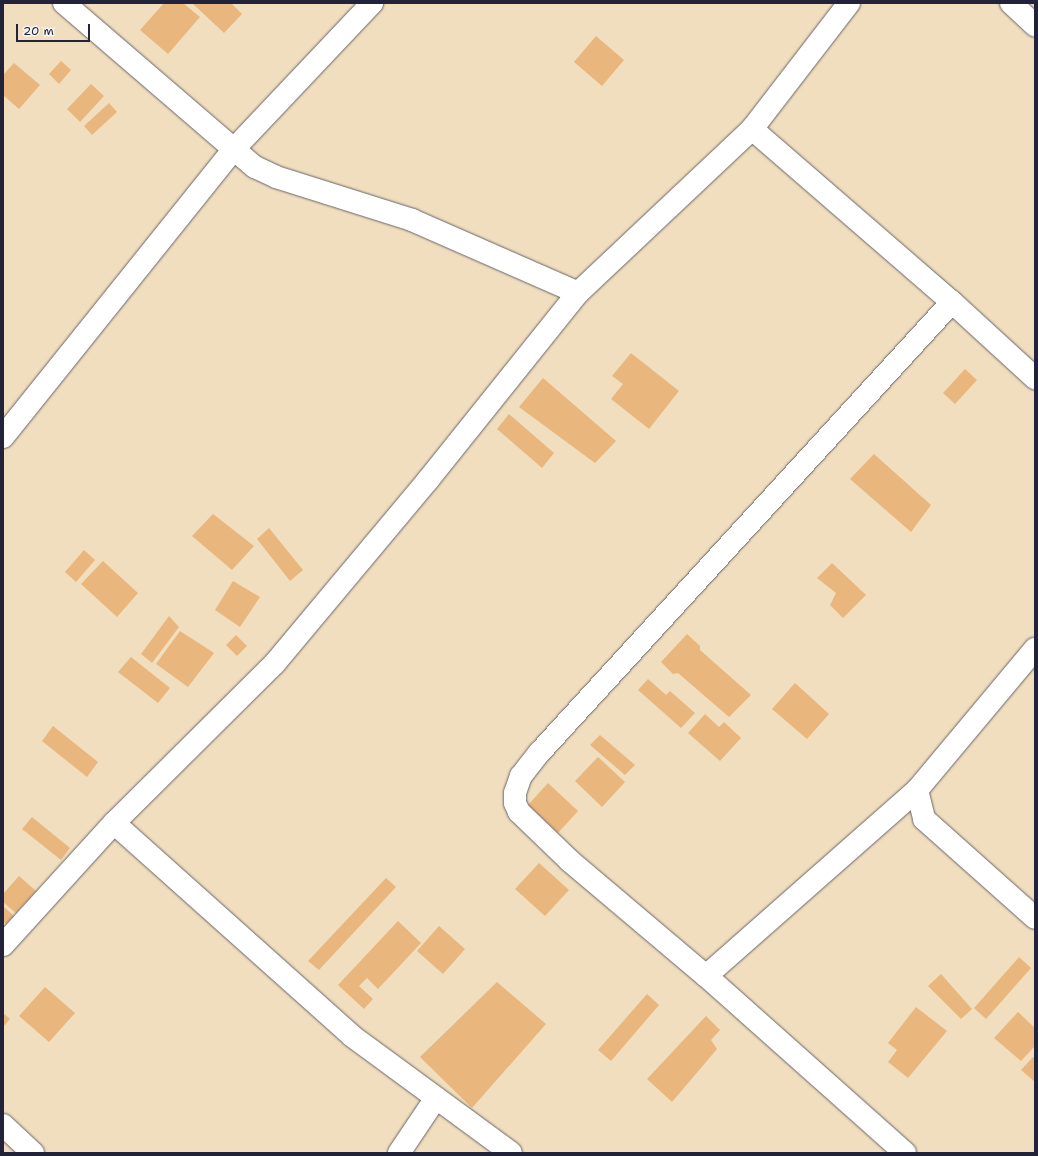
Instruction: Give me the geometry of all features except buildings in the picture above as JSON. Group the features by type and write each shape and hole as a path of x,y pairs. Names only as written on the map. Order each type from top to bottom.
{"street":[{"path":"64,3 255,167 276,177 412,220 578,293"},
{"path":"3,437 234,149 372,3"},
{"path":"3,945 114,823 275,663 428,480 578,293 752,129 849,3"},
{"path":"1011,3 1035,25"},
{"path":"752,129 952,302 1035,378"},
{"path":"905,1153 706,976 570,861 519,812 515,803 515,793 521,776 952,302"},
{"path":"706,976 917,790 1035,649"},
{"path":"917,790 924,819 1035,918"},
{"path":"114,823 352,1036 511,1153"},
{"path":"399,1153 436,1098"},
{"path":"3,1125 21,1149"}]}
